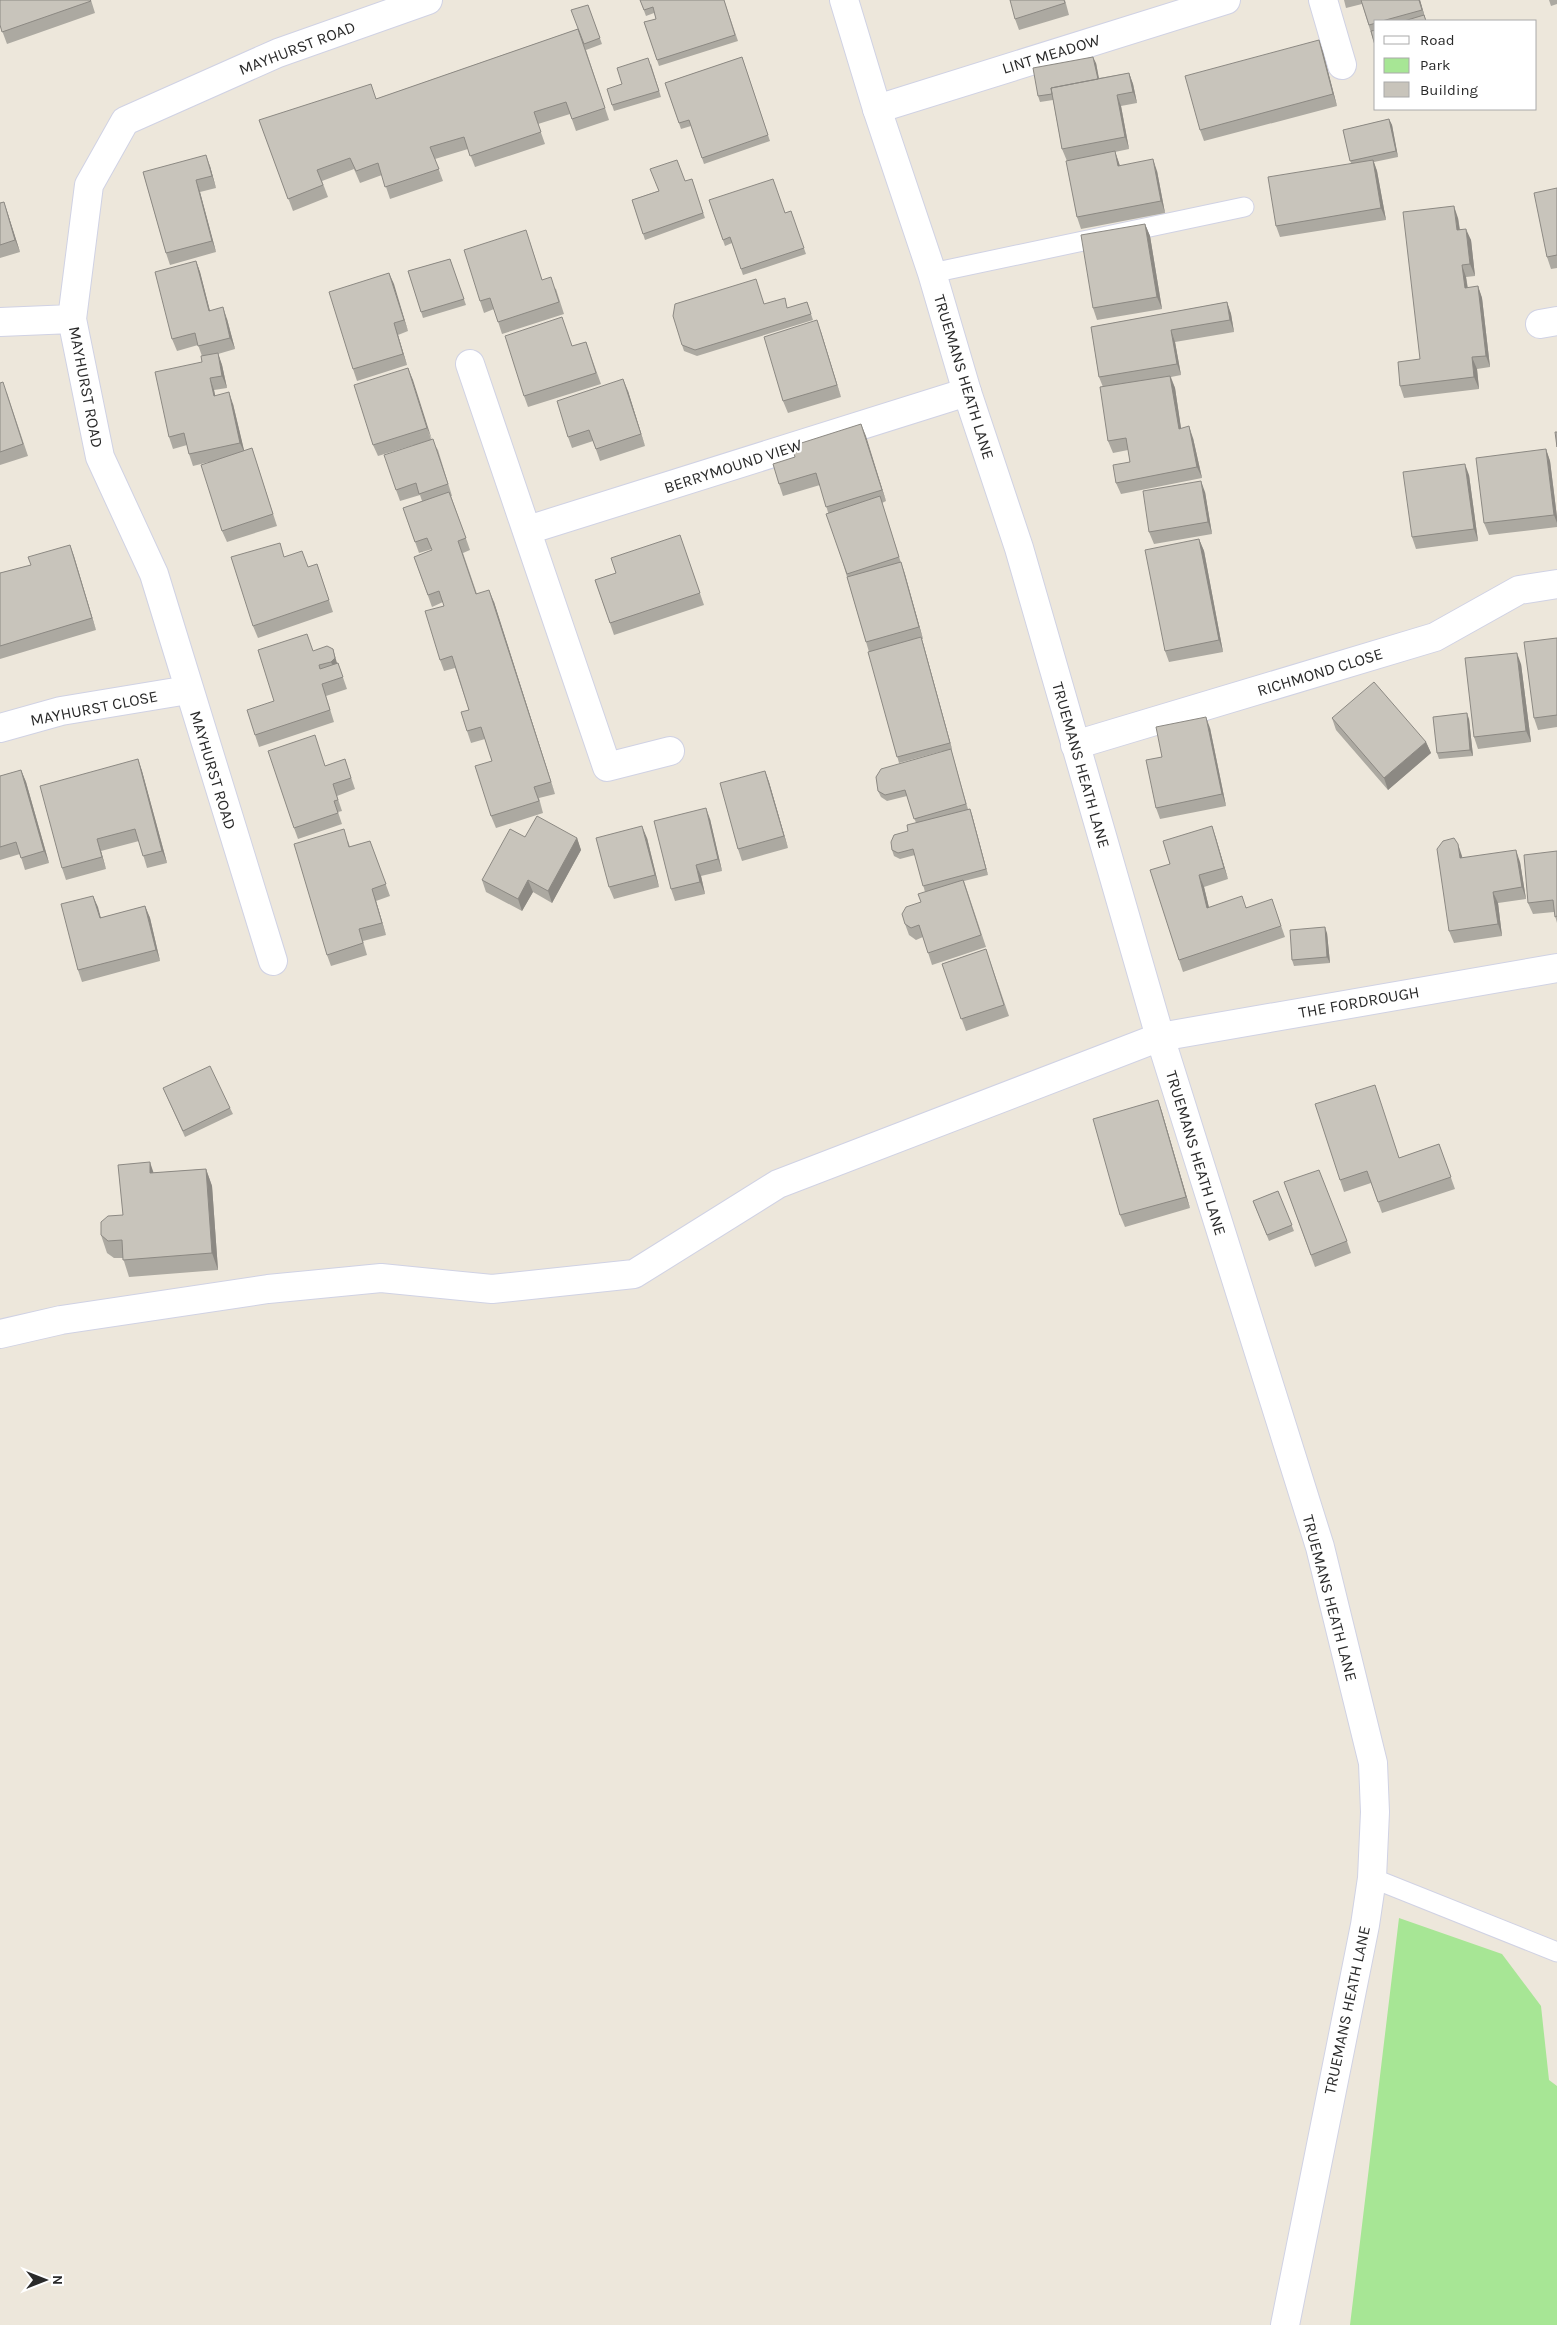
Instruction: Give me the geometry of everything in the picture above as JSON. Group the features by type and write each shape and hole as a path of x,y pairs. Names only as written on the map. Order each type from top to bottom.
{"street":[{"name":"MAYHURST ROAD","path":"273,960 188,690 154,574 100,457 72,319 89,185 125,121 278,53 428,0"},
{"name":"TRUEMANS HEATH LANE","path":"844,0 877,109 932,273 967,392 1020,548 1160,1037 1322,1556 1373,1763 1375,1812 1372,1878 1365,1925 1285,2325"},
{"name":"LINT MEADOW","path":"877,109 1226,0"},
{"path":"1323,0 1342,65"},
{"path":"0,322 72,319"},
{"path":"470,364 608,767 670,751"},
{"name":"BERRYMOUND VIEW","path":"528,530 967,392"},
{"name":"RICHMOND CLOSE","path":"1075,745 1436,637 1519,590 1557,584"},
{"name":"MAYHURST CLOSE","path":"0,728 61,711 188,690"},
{"name":"THE FORDROUGH","path":"0,1334 70,1319 268,1289 362,1280 389,1279 492,1288 634,1274 778,1184 1160,1037 1557,968"}],"lane":[{"path":"932,273 1244,206"},
{"path":"1372,1878 1557,1952"}],"green space":[{"path":"1399,1918 1502,1954 1541,2006 1549,2080 1557,2086 1557,2325 1350,2325"}],"building":[{"path":"0,0 91,1 2,32 0,25"},
{"path":"640,0 724,0 735,35 657,60 644,22 656,19 653,7 644,10"},
{"path":"1010,0 1064,0 1065,3 1015,19"},
{"path":"1361,0 1419,0 1422,10 1386,20 1374,20 1374,24 1369,25"},
{"path":"588,5 600,38 584,44 571,10"},
{"path":"1424,15 1426,20 1407,20"},
{"path":"578,29 605,108 572,119 566,102 534,112 541,132 470,156 464,137 430,147 439,169 385,187 378,163 356,171 350,158 317,170 323,185 288,199 259,120 371,84 376,99"},
{"path":"1374,30 1374,42 1371,31"},
{"path":"1319,40 1333,94 1200,130 1185,76"},
{"path":"742,57 768,135 702,158 689,120 679,123 665,83"},
{"path":"1093,57 1098,79 1051,88 1052,94 1038,96 1033,68"},
{"path":"648,58 659,91 612,105 607,89 622,84 617,68"},
{"path":"1129,73 1133,92 1117,95 1125,137 1062,149 1051,88"},
{"path":"1389,119 1396,151 1350,161 1343,130"},
{"path":"1115,151 1118,166 1153,159 1161,201 1077,217 1066,161"},
{"path":"206,155 212,176 196,180 212,241 166,253 143,172"},
{"path":"677,160 685,181 692,179 703,213 643,234 632,200 659,191 650,169"},
{"path":"1373,160 1381,208 1276,226 1268,177"},
{"path":"773,179 785,213 791,211 804,248 741,269 730,237 723,240 709,200"},
{"path":"1557,188 1557,255 1547,257 1534,193"},
{"path":"4,202 15,240 0,245 0,203"},
{"path":"1454,206 1457,230 1466,229 1470,264 1462,265 1465,288 1478,286 1486,356 1472,357 1474,377 1400,386 1398,362 1420,359 1403,212"},
{"path":"1145,224 1157,297 1093,308 1081,235"},
{"path":"526,230 542,280 551,277 559,302 498,322 490,298 480,301 464,250"},
{"path":"450,259 464,299 421,312 408,271"},
{"path":"196,261 209,311 223,307 230,338 198,346 195,333 172,339 155,272"},
{"path":"389,273 404,320 394,323 403,354 353,369 329,292"},
{"path":"756,279 764,304 785,298 787,308 807,302 811,314 695,350 682,345 673,316 675,304"},
{"path":"1227,302 1230,320 1171,330 1177,364 1099,377 1091,327"},
{"path":"562,317 572,346 586,342 596,373 524,396 505,336"},
{"path":"817,320 837,385 783,401 764,337"},
{"path":"218,353 222,376 210,378 214,396 229,392 240,443 189,454 184,433 169,437 155,372 202,362 201,356"},
{"path":"408,368 427,428 373,445 354,385"},
{"path":"1170,376 1179,429 1189,426 1197,467 1116,483 1113,465 1130,462 1126,438 1108,441 1100,387"},
{"path":"623,379 641,434 596,449 589,430 568,437 557,401"},
{"path":"3,382 23,444 0,452 0,383"},
{"path":"861,424 882,490 826,507 816,473 779,484 773,464 795,457 792,446"},
{"path":"433,439 448,484 419,494 416,483 396,490 384,455"},
{"path":"252,448 273,514 222,531 201,465"},
{"path":"1546,449 1554,515 1484,523 1476,458"},
{"path":"1465,464 1474,529 1412,537 1403,472"},
{"path":"1201,481 1208,522 1149,532 1143,491"},
{"path":"449,492 466,538 458,541 476,594 489,590 551,782 534,787 539,801 491,816 475,766 492,761 481,727 467,731 461,712 469,710 452,656 440,660 425,611 444,606 439,591 428,595 414,557 432,550 427,538 415,542 403,508"},
{"path":"880,496 899,557 847,574 826,514"},
{"path":"680,535 700,593 610,623 595,580 616,573 611,558"},
{"path":"1199,539 1219,640 1165,651 1145,550"},
{"path":"280,543 284,557 302,551 308,567 317,564 329,600 253,626 231,557"},
{"path":"70,545 92,618 0,646 0,573 31,565 28,557"},
{"path":"901,562 919,627 866,642 847,577"},
{"path":"307,634 313,651 327,646 333,649 335,658 331,662 319,665 320,669 338,663 343,677 322,684 330,710 255,735 247,710 274,701 258,650"},
{"path":"921,637 950,743 897,757 868,652"},
{"path":"1557,638 1557,715 1534,718 1524,642"},
{"path":"1517,653 1526,731 1474,737 1465,658"},
{"path":"1374,682 1426,742 1384,778 1332,718"},
{"path":"1467,713 1470,750 1437,753 1433,717"},
{"path":"1206,717 1222,794 1156,808 1146,760 1162,757 1156,727"},
{"path":"315,735 325,766 345,759 351,778 333,784 338,800 334,801 338,813 294,828 268,751"},
{"path":"951,749 966,804 914,819 905,790 885,795 878,791 876,777 881,769"},
{"path":"138,759 162,851 143,856 135,829 97,839 102,857 62,868 40,786"},
{"path":"21,770 44,851 21,858 16,842 0,847 0,776"},
{"path":"765,771 784,836 738,849 720,783"},
{"path":"706,808 718,859 696,865 700,882 671,889 654,821"},
{"path":"970,809 986,869 923,886 913,849 898,853 892,850 891,842 894,835 908,831 907,825"},
{"path":"537,816 577,838 548,891 528,880 518,899 482,880 510,829 525,837"},
{"path":"642,826 655,875 609,887 596,838"},
{"path":"1212,826 1224,868 1199,875 1207,908 1242,896 1246,908 1272,899 1281,926 1179,960 1150,870 1170,864 1163,841"},
{"path":"344,829 349,847 370,841 386,884 372,889 382,923 359,929 363,943 327,955 294,844"},
{"path":"1454,838 1458,844 1460,858 1516,850 1522,887 1493,892 1498,924 1449,931 1437,849 1443,841"},
{"path":"1557,851 1557,916 1555,917 1553,900 1528,903 1524,855"},
{"path":"963,880 981,935 928,953 919,925 911,928 905,924 902,914 906,907 921,902 918,894"},
{"path":"93,896 100,918 145,906 156,950 78,970 61,904"},
{"path":"1325,927 1327,957 1292,960 1290,930"},
{"path":"986,949 1004,1005 961,1019 942,964"},
{"path":"210,1066 230,1108 183,1131 163,1088"},
{"path":"1375,1085 1399,1158 1439,1144 1451,1177 1378,1202 1367,1171 1340,1180 1315,1104"},
{"path":"1158,1100 1186,1197 1120,1215 1093,1119"},
{"path":"150,1162 150,1173 206,1169 212,1253 123,1260 122,1240 108,1241 101,1235 101,1222 108,1216 123,1215 118,1165"},
{"path":"1319,1170 1347,1241 1311,1255 1284,1182"},
{"path":"1278,1191 1292,1225 1267,1235 1253,1201"}]}
